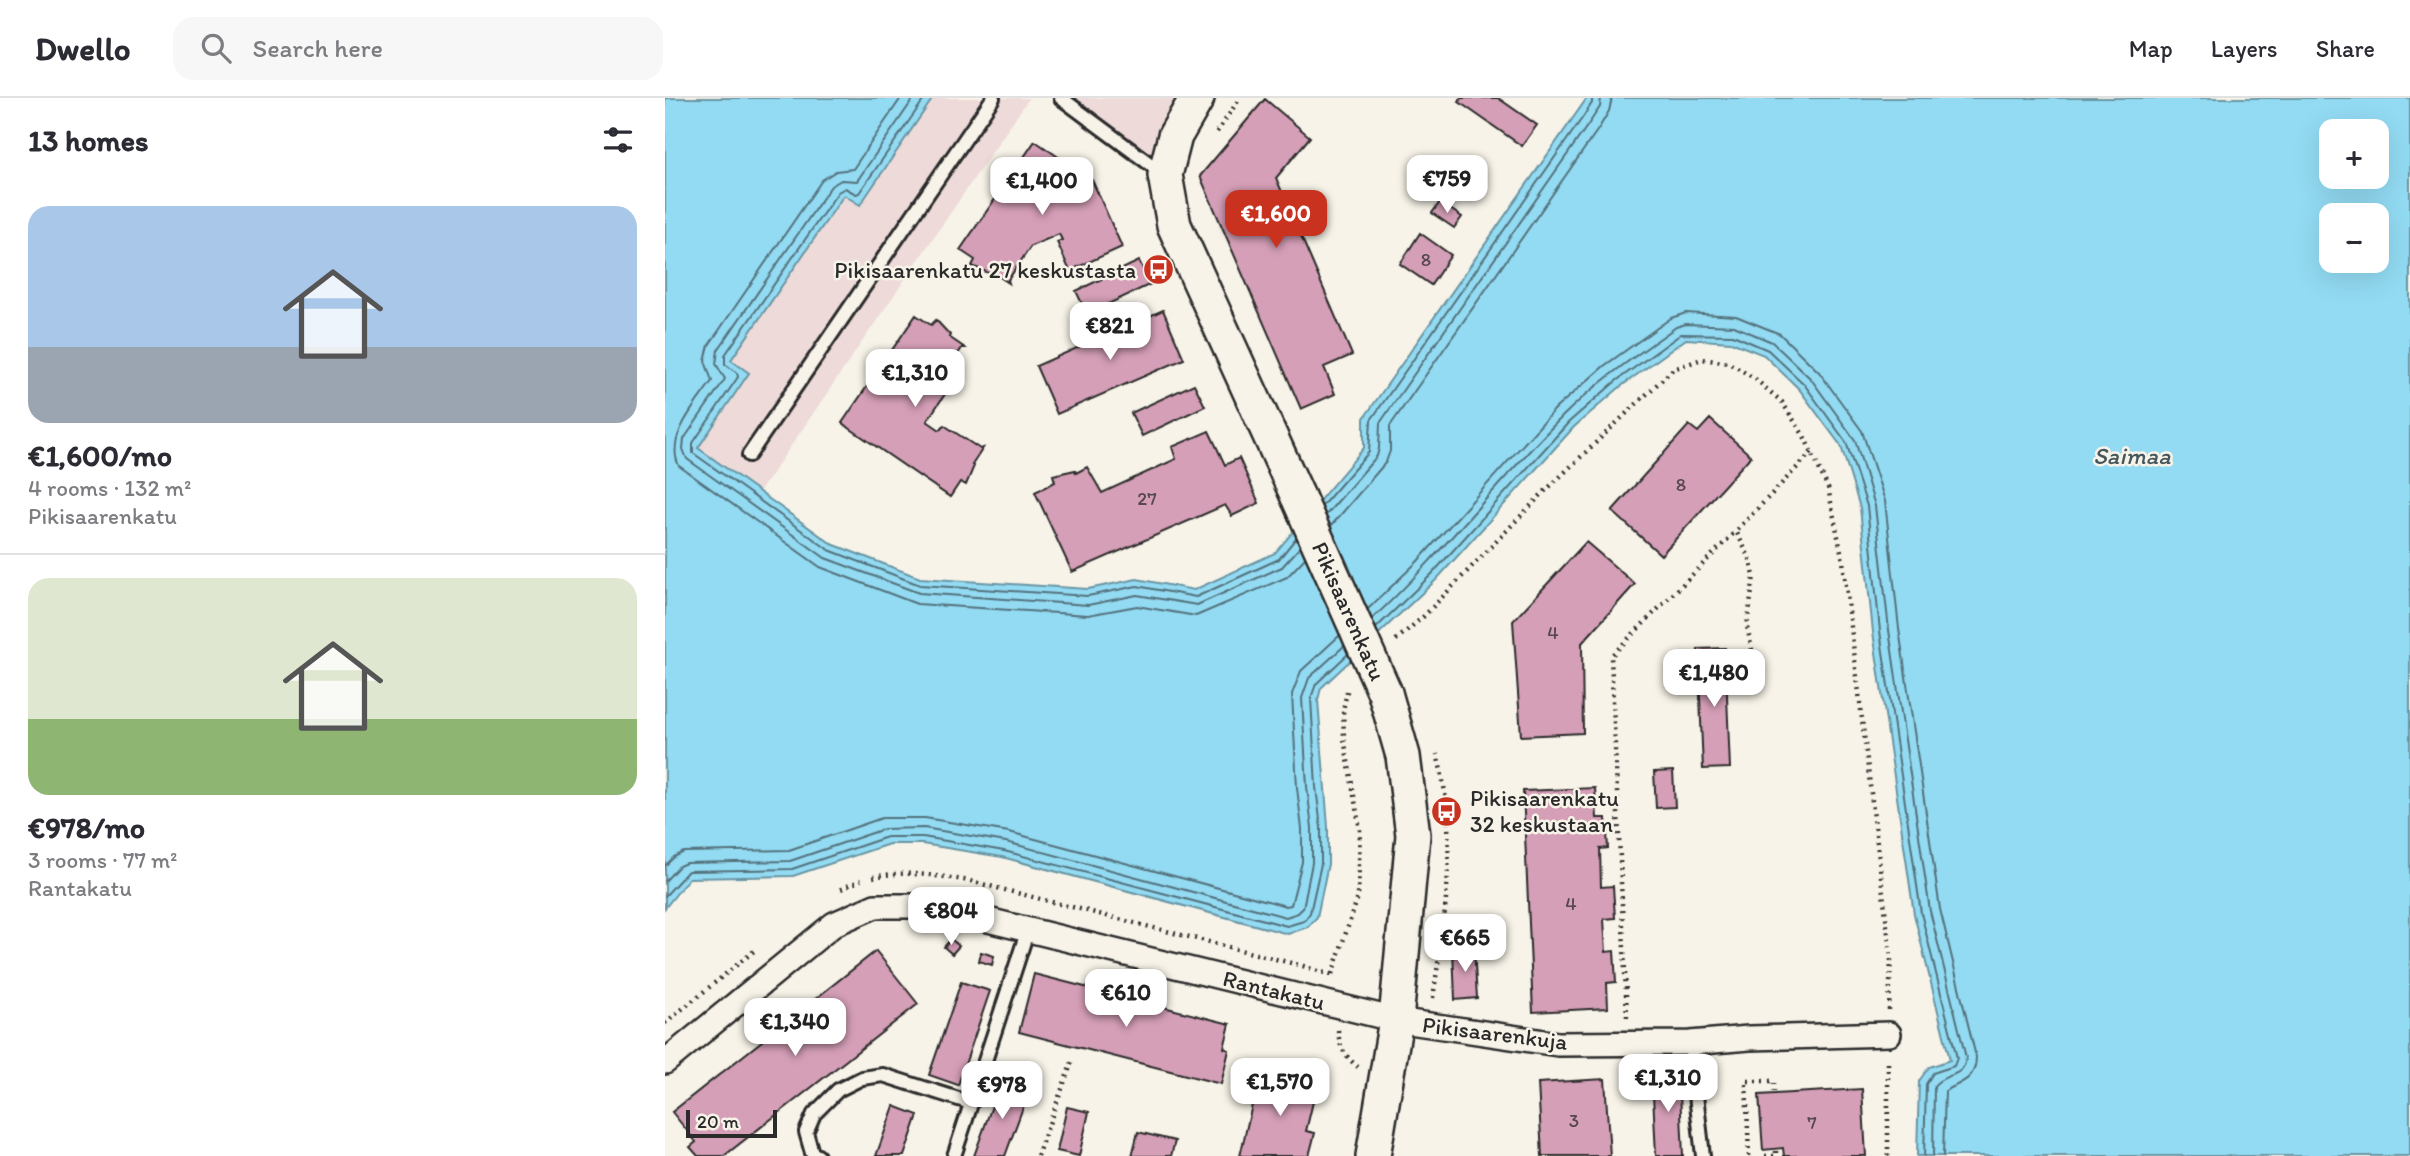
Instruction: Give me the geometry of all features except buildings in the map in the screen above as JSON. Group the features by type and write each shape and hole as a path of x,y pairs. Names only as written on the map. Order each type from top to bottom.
{"street":[{"name":"Pikisaarenkatu","path":"1197,98 1175,136 1165,175 1174,225 1385,693 1402,756 1413,835 1396,1020 1373,1156"},
{"name":"Rantakatu","path":"665,1062 834,924 875,906 931,906 1396,1020"},
{"name":"Pikisaarenkuja","path":"1396,1020 1557,1044 1690,1043 1749,1038 1889,1034"}],"lane":[{"path":"749,455 993,98"},
{"path":"1061,98 1165,175"},
{"path":"954,1156 1028,929"},
{"path":"1690,1043 1703,1156"},
{"path":"818,1156 812,1153 806,1132 814,1114 838,1090 862,1078 883,1075 971,1103"}],"path":[{"path":"1210,141 1240,98"},
{"path":"1386,648 1424,616 1543,493 1673,369 1702,359 1729,363 1754,378 1783,402 1804,436 1828,488 1843,561 1891,959 1888,1156"},
{"path":"1628,1043 1611,656 1812,452"},
{"path":"1736,531 1751,559 1754,576 1747,626 1752,650"},
{"path":"1332,974 1359,897 1360,830 1344,738 1343,710 1350,680"},
{"path":"1037,1156 1072,1062"},
{"path":"1749,1156 1746,1081 1774,1081 1775,1094"},
{"path":"1765,1156 1776,1156 1776,1149"}],"shaded area":[{"path":"933,98 1029,98 760,491 698,448 749,373 730,360 844,195 860,205"},
{"path":"1061,98 1197,98 1165,175"}],"water":[{"name":"Saimaa","path":"665,98 933,98 860,205 844,195 731,360 749,373 698,448 832,544 920,578 1088,589 1137,579 1194,590 1275,553 1364,448 1364,418 1587,98 2410,98 2410,1156 1917,1156 1919,1081 1929,1067 1950,1060 1914,914 1873,632 1860,508 1841,446 1799,389 1764,355 1731,342 1686,339 1620,387 1574,427 1436,580 1321,688 1318,700 1328,827 1328,864 1317,917 1308,927 1288,934 1002,857 922,844 889,844 793,876 689,878 665,908"}],"place":[{"name":"Pikisaarenkatu 27 keskustasta","path":"1159,270"},
{"name":"Pikisaarenkatu 32 keskustaan","path":"1447,811"}]}
